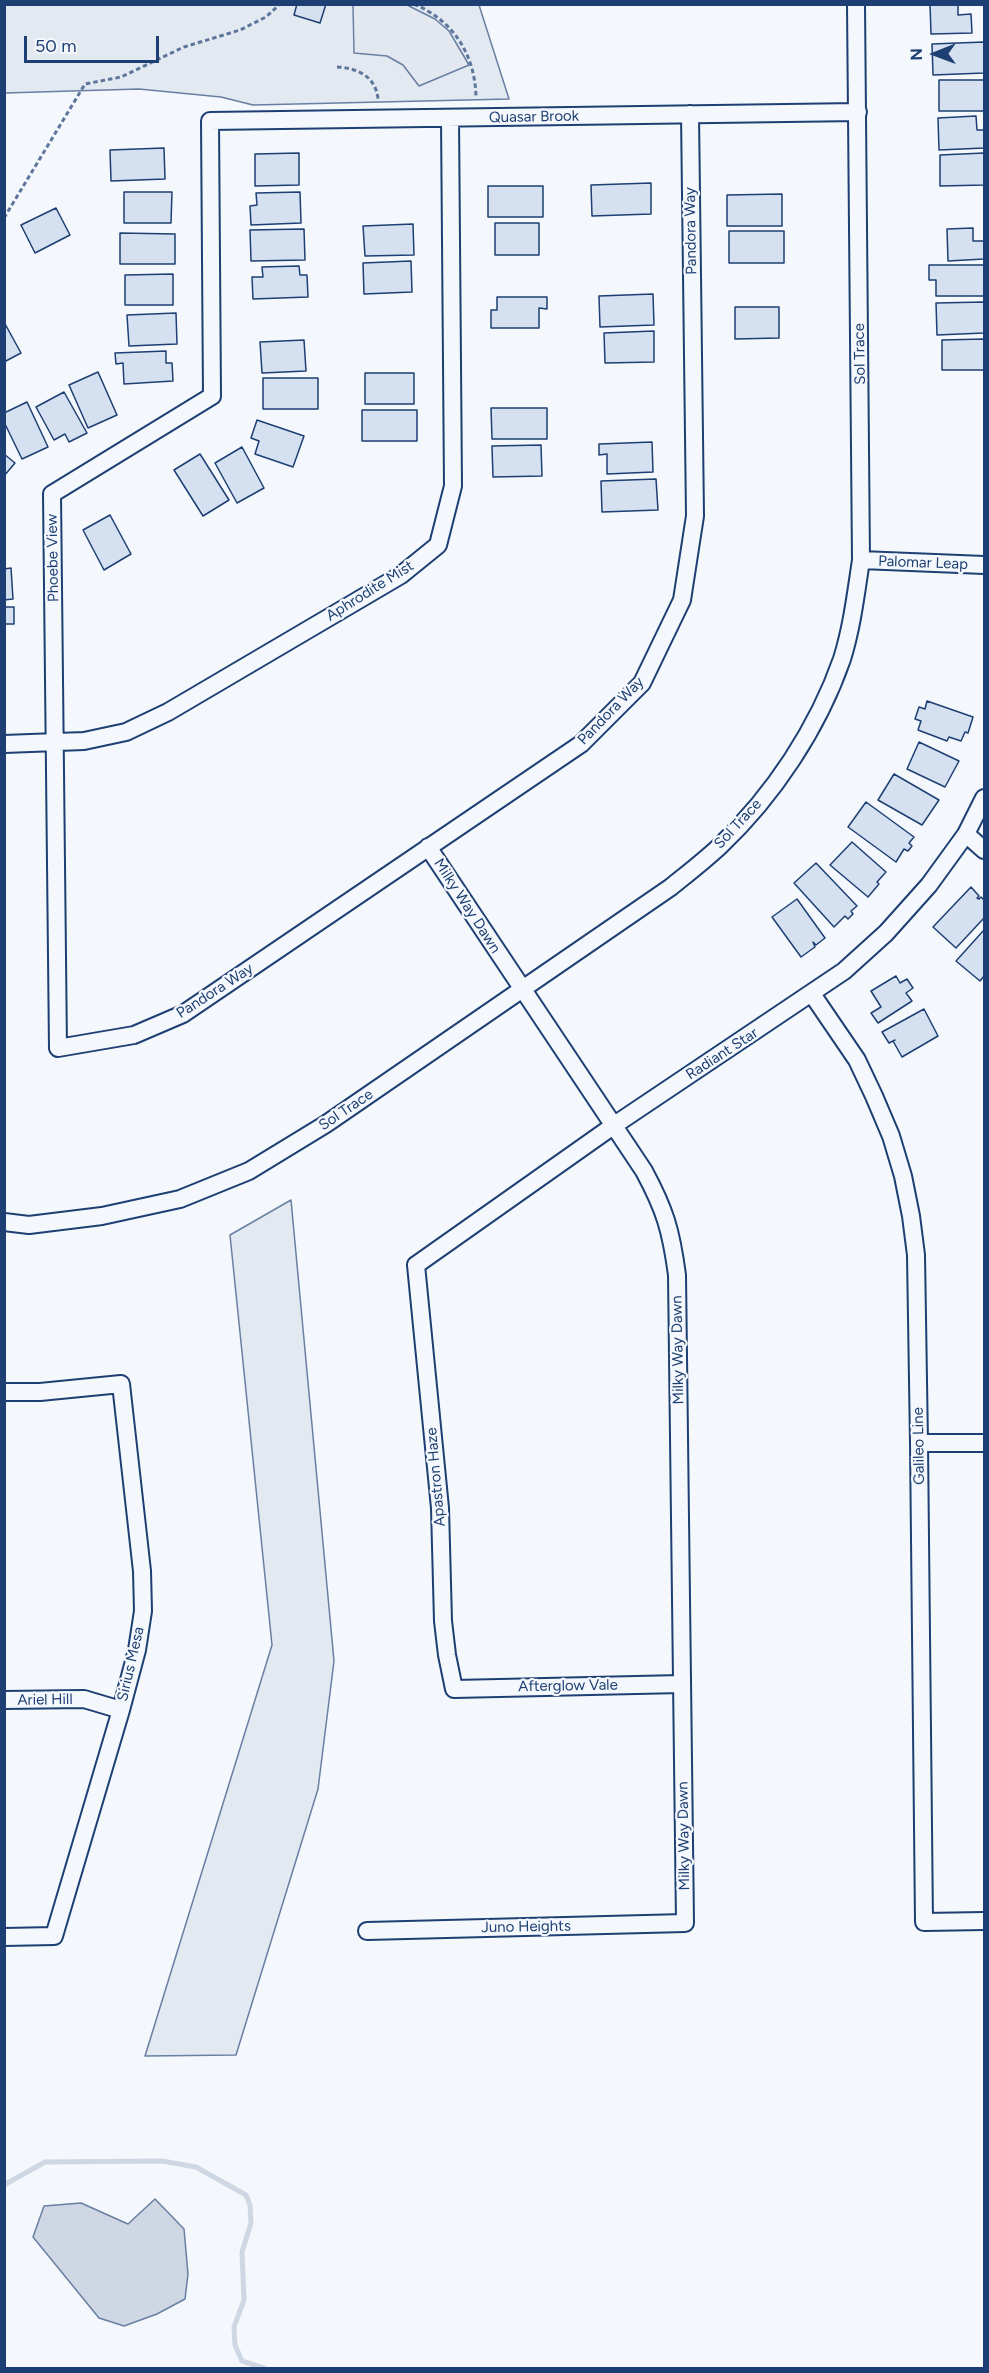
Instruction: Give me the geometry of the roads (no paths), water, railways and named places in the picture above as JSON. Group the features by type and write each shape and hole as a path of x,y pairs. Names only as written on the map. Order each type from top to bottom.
{"street":[{"name":"Sol Trace","path":"4,1222 29,1225 102,1216 180,1199 249,1172 326,1124 671,887 720,845 758,804 793,757 816,717 842,660 855,607 861,560 856,4"},
{"name":"Quasar Brook","path":"210,122 858,112"},
{"name":"Pandora Way","path":"58,1048 134,1035 183,1014 581,744 642,683 682,600 695,516 690,114"},
{"name":"Aphrodite Mist","path":"4,744 55,744 84,741 126,732 168,712 401,575 438,545 453,486 450,118"},
{"name":"Phoebe View","path":"58,1048 52,494 212,396 210,122"},
{"name":"Palomar Leap","path":"861,560 984,566"},
{"name":"Radiant Star","path":"416,1265 613,1126 844,971 886,933 929,885 966,834 984,798"},
{"path":"966,834 984,850"},
{"name":"Milky Way Dawn","path":"428,847 644,1171 662,1203 672,1235 677,1275 686,1923"},
{"name":"Galileo Line","path":"812,994 857,1060 891,1136 903,1176 916,1255 924,1922 984,1921"},
{"name":"Apastron Haze","path":"416,1265 440,1508 443,1621 454,1689"},
{"name":"Sirius Mesa","path":"4,1392 40,1392 122,1384 142,1571 143,1611 137,1650 121,1710 54,1935 4,1937"},
{"path":"919,1443 984,1443"},
{"name":"Afterglow Vale","path":"454,1689 682,1684"},
{"name":"Ariel Hill","path":"4,1700 84,1699 121,1710"},
{"name":"Juno Heights","path":"367,1931 686,1923"}],"waterway":[{"path":"4,2185 45,2162 162,2161 196,2167 246,2195 250,2205 251,2223 242,2252 244,2300 234,2327 235,2345 242,2361 264,2368"}]}
